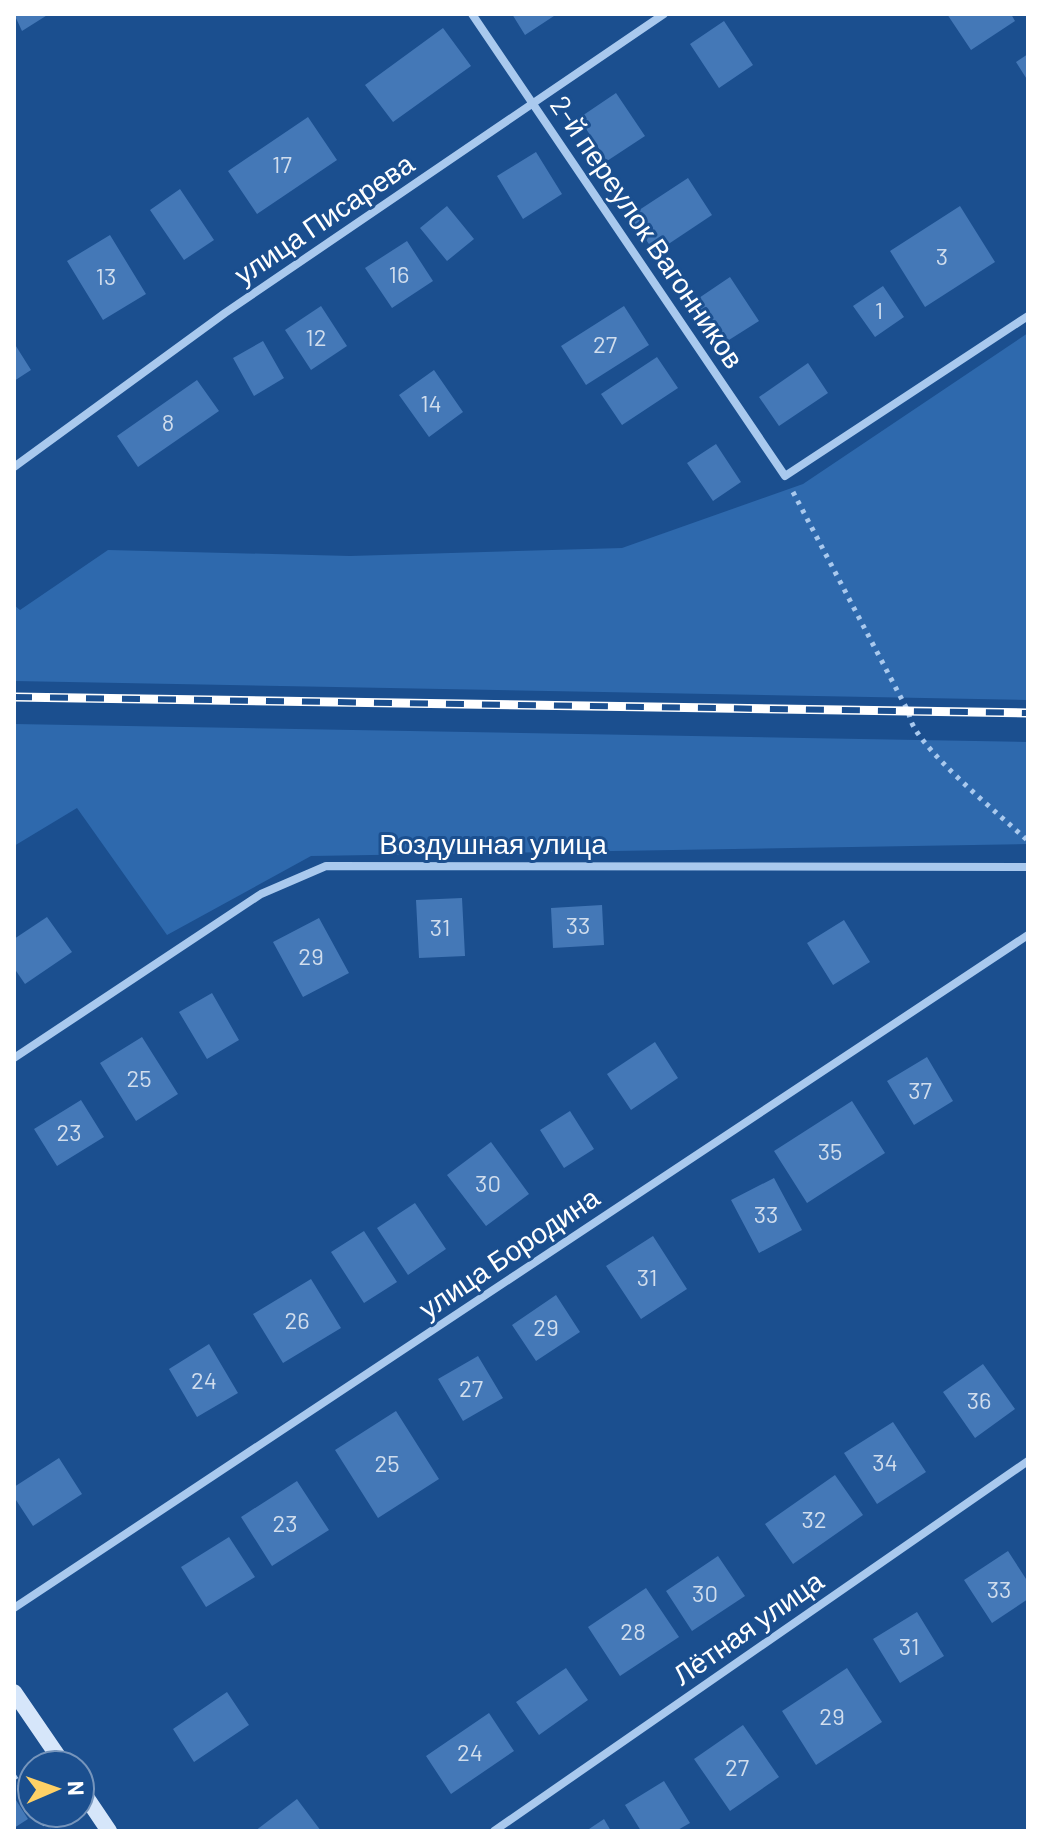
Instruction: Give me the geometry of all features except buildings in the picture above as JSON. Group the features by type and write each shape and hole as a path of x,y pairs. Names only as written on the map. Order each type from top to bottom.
{"main road":[{"path":"14,1692 53,1749"},
{"path":"96,1812 109,1831"}],"street":[{"name":"2-й переулок Вагонников","path":"472,14 785,476"},
{"name":"улица Писарева","path":"14,467 225,313 664,14"},
{"path":"785,476 1028,316"},
{"name":"Воздушная улица","path":"14,1058 261,894 326,866 1028,867"},
{"name":"улица Бородина","path":"14,1608 1028,935"},
{"name":"Лётная улица","path":"494,1831 1028,1461"}],"path":[{"path":"785,476 909,713 909,721 931,752 1028,841"}],"shaded area":[{"path":"1028,333 1028,700 14,681 14,605 20,610 108,550 350,556 622,548 803,484"},
{"path":"14,724 1028,742 1028,844 311,856 167,935 77,808 14,846"}],"railway":[{"path":"14,697 1028,713"}]}
